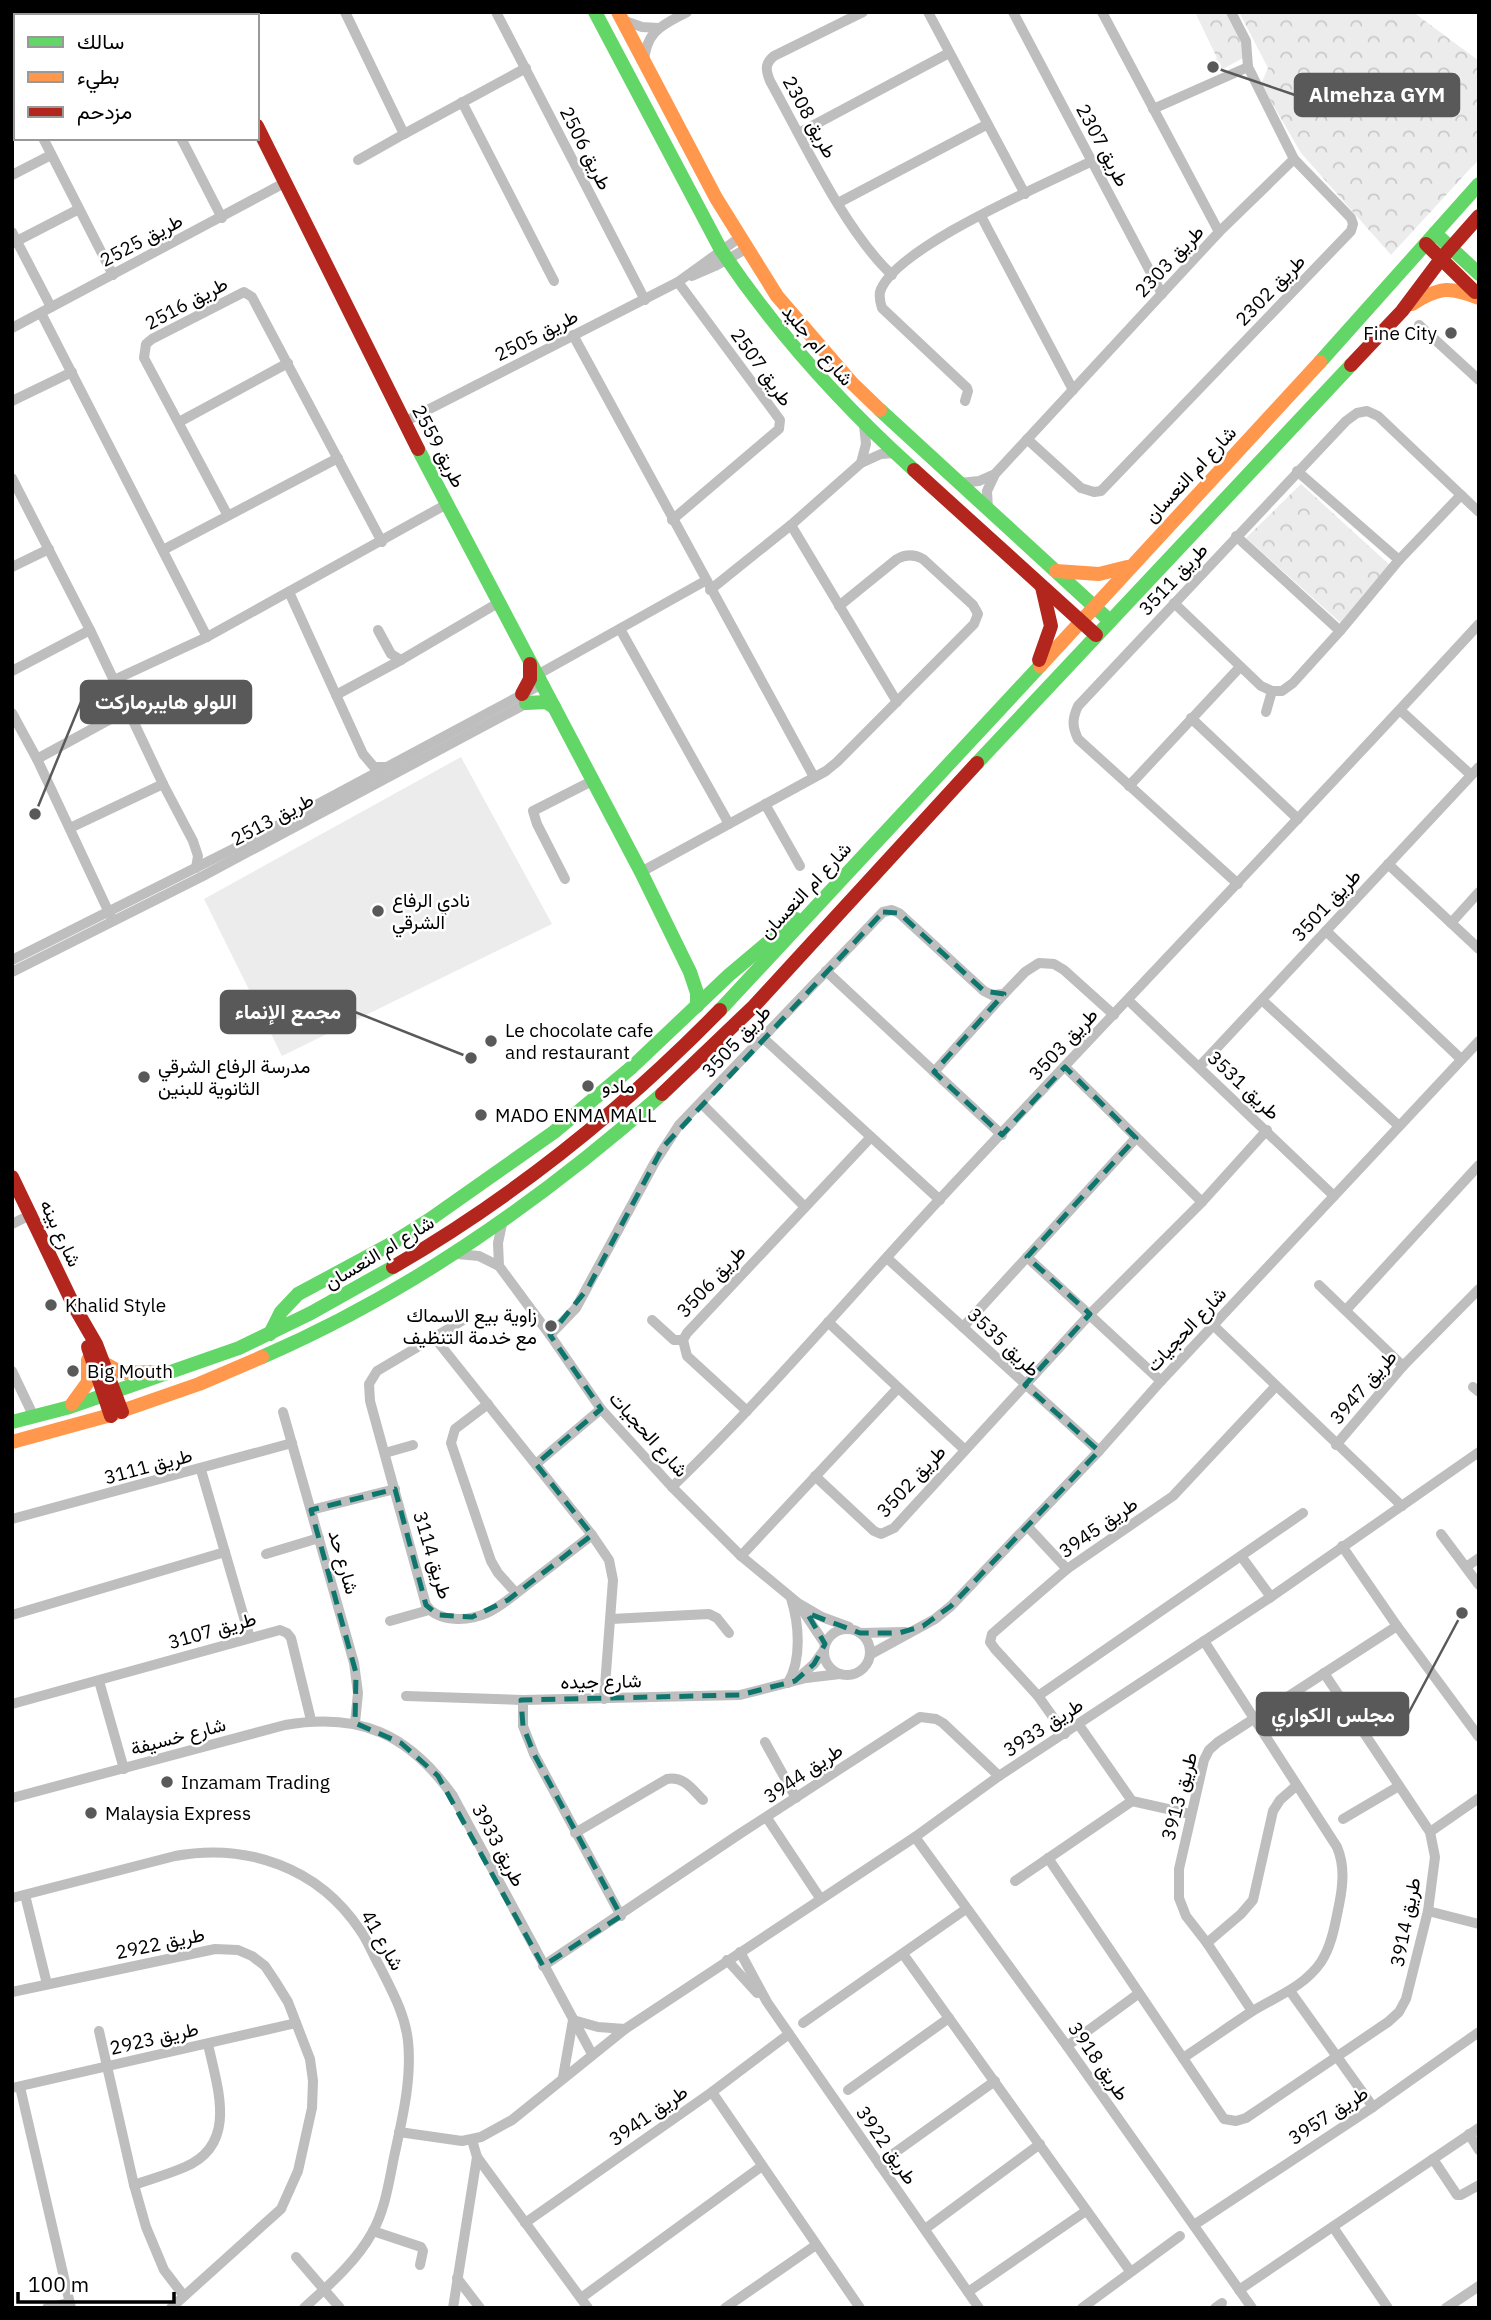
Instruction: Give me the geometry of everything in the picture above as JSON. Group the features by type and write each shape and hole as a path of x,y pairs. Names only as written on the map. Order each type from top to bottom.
{"main road":[{"name":"شارع ام جليد","path":"595,12 724,255 806,363 864,425 1096,635"},
{"name":"شارع ام جليد","path":"620,16 743,243 777,296 852,383 920,449 1110,621"},
{"name":"طريق 2559","path":"259,130 404,422 691,972 697,993 697,1006"},
{"name":"شارع ام النعسان","path":"12,1422 70,1406 171,1372 270,1334 352,1292 489,1208 540,1171 620,1106 723,1008 1081,621 1479,184"},
{"name":"شارع ام النعسان","path":"12,1442 116,1414 245,1366 361,1310 457,1254 502,1224 635,1119 688,1072 739,1021 906,838 1402,310 1479,216"},
{"path":"1431,239 1446,253 1479,297"},
{"path":"1446,253 1479,274"},
{"path":"1402,310 1427,293 1441,289 1460,290 1479,297"},
{"path":"1056,570 1101,575 1131,566"},
{"path":"1037,668 1051,626 1042,587"},
{"path":"529,660 531,675 524,699 547,702 554,707"},
{"path":"270,1334 281,1312 298,1294 389,1245 462,1199 607,1090 667,1037 729,975 820,902"},
{"path":"691,972 710,981 729,975"},
{"name":"شارع بينه","path":"12,1177 74,1306 88,1348 116,1414"},
{"name":"شارع بينه","path":"74,1306 89,1329 104,1363 109,1393"},
{"path":"70,1406 88,1382 88,1348"},
{"path":"104,1363 122,1373 171,1372"}],"street":[{"path":"345,12 404,134"},
{"name":"طريق 2506","path":"496,12 645,300"},
{"path":"644,62 649,39 658,28 687,12"},
{"name":"طريق 2308","path":"863,12 780,53 768,61 766,69 770,82 838,203 874,256 892,275"},
{"path":"928,12 1025,194"},
{"name":"طريق 2307","path":"1013,12 1162,294"},
{"path":"1102,12 1219,232"},
{"name":"طريق 2302","path":"1027,439 1087,491 1101,491 1351,231 1351,218 1294,159 1248,67 1247,41 1231,12"},
{"path":"620,16 642,27 658,28"},
{"path":"799,133 949,54"},
{"path":"1153,108 1248,67"},
{"path":"358,160 526,68"},
{"path":"462,102 554,281"},
{"path":"838,203 986,125"},
{"path":"44,140 113,275"},
{"path":"182,140 222,218"},
{"path":"12,175 51,155"},
{"name":"طريق 2303","path":"995,474 1219,232 1294,159"},
{"path":"965,401 967,388 882,308 879,299 881,291 892,275 921,249 981,216 1092,162"},
{"name":"طريق 2525","path":"12,328 286,182"},
{"path":"79,209 14,239 72,373 207,637"},
{"path":"981,216 1073,390"},
{"name":"طريق 2505","path":"404,422 645,300 743,243"},
{"name":"طريق 2507","path":"672,520 781,425 680,280"},
{"name":"طريق 2516","path":"227,514 144,358 144,350 152,339 244,292 253,296 382,542"},
{"path":"1419,325 1479,380"},
{"path":"573,335 814,777"},
{"path":"178,422 288,363"},
{"path":"12,401 72,373"},
{"name":"طريق 3511","path":"1238,884 1078,739 1073,727 1073,716 1078,706 1297,471 1357,413 1367,411 1378,416 1479,512"},
{"path":"861,463 866,444 864,425"},
{"path":"708,585 791,525 861,463 881,454 895,453"},
{"path":"163,550 338,458"},
{"path":"1297,471 1399,560"},
{"path":"960,483 976,482 995,474"},
{"path":"988,509 988,491 995,474"},
{"path":"12,478 90,630 195,846 198,856 196,868"},
{"path":"1174,603 1261,686 1272,691 1282,691 1293,683 1399,560 1461,495"},
{"path":"114,680 207,637 447,504"},
{"path":"791,525 897,702"},
{"path":"1236,536 1340,631"},
{"path":"12,567 49,549"},
{"path":"641,872 837,762 974,624 978,614 976,608 923,559 909,555 897,559 839,606"},
{"name":"طريق 2513","path":"12,960 201,877 374,779 524,699 620,629 708,585"},
{"path":"289,592 363,754 376,768 386,767"},
{"path":"336,695 498,603"},
{"name":"طريق 3503","path":"672,1487 747,1411 940,1200 1479,624"},
{"path":"620,629 729,824"},
{"path":"12,671 90,630"},
{"path":"378,630 391,654 401,660"},
{"path":"1129,786 1240,667"},
{"path":"1266,712 1272,691"},
{"name":"طريق 2513","path":"12,972 196,868 359,782 374,779 386,767 524,699"},
{"path":"37,760 127,710"},
{"path":"1400,710 1475,771"},
{"path":"13,716 37,760 111,916"},
{"path":"1191,719 1298,819"},
{"path":"359,782 364,769 363,754"},
{"name":"طريق 3501","path":"1199,1067 1475,771"},
{"path":"565,879 533,811 592,781"},
{"path":"70,828 163,784"},
{"path":"765,804 800,866"},
{"path":"1388,864 1479,949"},
{"path":"1451,923 1479,892"},
{"name":"طريق 3505","path":"550,1335 566,1320 582,1298 663,1147 679,1125 879,915 892,910 899,913 984,991 992,995 1004,994"},
{"path":"1326,931 1461,1059"},
{"path":"934,1072 1033,965 1046,962 1064,970 1114,1015"},
{"path":"827,971 1002,1135"},
{"name":"طريق 3531","path":"1128,1000 1334,1196"},
{"path":"1262,1000 1399,1126"},
{"path":"762,1037 940,1200"},
{"name":"شارع الحجيات","path":"871,1654 935,1619 951,1606 1028,1527 1479,1041"},
{"path":"1065,1068 1202,1202"},
{"path":"701,1103 804,1206"},
{"name":"طريق 3502","path":"815,1476 874,1531 881,1534 894,1528 1090,1314 1202,1202 1267,1130"},
{"name":"طريق 3506","path":"747,1411 687,1356 683,1340 804,1206 871,1137"},
{"path":"962,1327 1136,1138"},
{"path":"1346,1310 1479,1165"},
{"path":"12,1224 32,1214"},
{"path":"457,1254 479,1256 499,1266 498,1243 502,1224"},
{"path":"1027,1257 1161,1381"},
{"name":"طريق 3535","path":"887,1258 1099,1451"},
{"name":"شارع الحجيات","path":"499,1266 601,1409 672,1487 741,1556 795,1600"},
{"path":"1319,1285 1403,1366"},
{"name":"طريق 3947","path":"1213,1325 1336,1445 1403,1366 1479,1289"},
{"path":"465,1319 434,1338 592,1535 604,1551 611,1570 613,1591 604,1699"},
{"path":"652,1320 674,1340 683,1340"},
{"path":"828,1322 965,1450"},
{"name":"طريق 3114","path":"434,1338 377,1371 369,1384 370,1401 429,1610 454,1618 489,1612 592,1535"},
{"path":"12,1371 34,1417"},
{"name":"طريق 3945","path":"1065,1734 1038,1696 995,1649 990,1642 992,1634 1067,1569 1173,1496 1275,1387"},
{"path":"741,1556 898,1388"},
{"path":"488,1404 456,1429 451,1443 491,1561 516,1593"},
{"path":"536,1464 601,1409"},
{"name":"شارع حد","path":"283,1412 356,1673 358,1693 355,1723"},
{"name":"طريق 3111","path":"12,1519 201,1470 292,1443"},
{"path":"1336,1445 1402,1506"},
{"path":"385,1453 413,1446"},
{"name":"طريق 3933","path":"399,2132 454,2141 472,2140 512,2120 625,2029 915,1837 999,1776 1271,1597 1479,1452"},
{"path":"201,1470 250,1638"},
{"path":"311,1510 395,1489"},
{"path":"1038,1696 1303,1513"},
{"path":"1028,1527 1067,1569"},
{"path":"1441,1534 1479,1585"},
{"path":"266,1555 319,1538"},
{"path":"1342,1546 1396,1626 1479,1737"},
{"path":"12,1615 225,1552"},
{"path":"1241,1556 1271,1597"},
{"path":"1466,1567 1479,1558"},
{"path":"795,1600 822,1617 860,1633 868,1642 871,1654 862,1670 852,1675 840,1674 830,1667 825,1647 795,1600"},
{"path":"792,1682 798,1639 795,1600"},
{"path":"390,1621 429,1610"},
{"path":"611,1619 709,1614 717,1618 729,1633"},
{"name":"طريق 3913","path":"1252,2011 1186,1916 1177,1889 1190,1814 1204,1760 1209,1750 1396,1626"},
{"path":"792,1682 814,1664 832,1634 849,1627"},
{"name":"طريق 3107","path":"12,1704 276,1630 289,1635 311,1720"},
{"name":"شارع الحجيات","path":"860,1633 911,1631"},
{"path":"1048,1858 1183,2058 1252,2011 1290,1991 1319,1965 1327,1952 1338,1911 1341,1857 1255,1718 1203,1641"},
{"name":"طريق 3914","path":"1183,2058 1224,2119 1236,2121 1246,2118 1388,2022 1403,2006 1428,1911 1435,1857 1430,1832 1324,1673"},
{"name":"شارع جيده","path":"406,1696 523,1700 740,1695 840,1674"},
{"path":"99,1681 124,1769"},
{"path":"523,1700 522,1719 526,1735 575,1833 621,1916"},
{"name":"طريق 3944","path":"543,1966 920,1717 936,1718 943,1723 999,1776"},
{"name":"شارع خسيفة","path":"12,1798 311,1720 355,1723"},
{"name":"طريق 3933","path":"355,1723 379,1731 401,1743 421,1758 453,1796 592,2054"},
{"path":"1079,1725 1132,1801 1190,1814"},
{"path":"765,1742 796,1798"},
{"path":"575,1833 667,1779 684,1781 704,1800"},
{"path":"1207,1943 1253,1900 1273,1811 1280,1800 1296,1786"},
{"path":"1343,1819 1399,1786"},
{"path":"1430,1832 1479,1798"},
{"path":"1015,1881 1132,1801"},
{"path":"767,1818 820,1898"},
{"name":"طريق 3918","path":"915,1837 1252,2308"},
{"name":"شارع 41","path":"12,1898 175,1856 214,1851 234,1852 273,1861 314,1882 332,1896 361,1932 400,2007 408,2039 407,2087 384,2201 373,2231 358,2253 304,2308"},
{"path":"26,1895 47,1984"},
{"path":"803,2023 966,1909"},
{"path":"1428,1911 1479,1924"},
{"name":"طريق 2922","path":"12,1993 215,1949 238,1951 252,1956 265,1966 288,2002 310,2059 313,2081 312,2108 303,2153 290,2192 281,2209 171,2308"},
{"name":"طريق 3922","path":"740,1952 767,2002 979,2308"},
{"path":"903,1954 1130,2271"},
{"name":"طريق 3922","path":"727,1960 767,2002"},
{"path":"1290,1991 1373,2107"},
{"path":"1067,2046 1138,1994"},
{"path":"848,2090 949,2018"},
{"path":"563,2077 573,2020 598,2027 625,2029"},
{"name":"طريق 2923","path":"47,2308 70,2305 16,2088 296,2024"},
{"path":"99,2031 134,2185 154,2250 164,2270 184,2296"},
{"name":"طريق 3957","path":"1194,2225 1373,2107 1479,2032"},
{"name":"طريق 3941","path":"525,2222 712,2092 789,2034"},
{"path":"134,2185 187,2167 213,2146 220,2126 221,2106 208,2043"},
{"path":"879,2164 995,2081"},
{"path":"712,2092 860,2308"},
{"path":"1239,2290 1474,2131 1479,2150"},
{"path":"472,2140 477,2157 585,2303 762,2166"},
{"path":"925,2230 1041,2144"},
{"path":"453,2308 477,2157"},
{"path":"1433,2159 1454,2193 1461,2196 1479,2185"},
{"path":"968,2292 1086,2210"},
{"path":"1333,2227 1388,2308"},
{"path":"373,2231 421,2247 423,2251 420,2266"},
{"path":"1082,2308 1180,2236"},
{"path":"725,2308 816,2245"},
{"path":"296,2257 340,2308"},
{"path":"457,2278 480,2308"},
{"path":"1446,2308 1479,2286"}],"highlighted area":[{"path":"883,912 899,913 984,991 1004,994 934,1072 1002,1135 1065,1067 1136,1138 1027,1257 1090,1314 1025,1385 1099,1451 951,1606 923,1626 899,1633 860,1633 807,1613 825,1644 814,1664 795,1681 740,1695 521,1700 523,1726 534,1754 621,1916 543,1966 438,1776 401,1743 355,1723 356,1673 311,1510 395,1489 426,1605 438,1615 472,1617 508,1600 592,1535 536,1464 601,1409 550,1335 588,1288 663,1147"}],"green space":[{"path":"1195,12 1226,12 1245,49 1245,57 1219,71 1214,60 1217,58"},
{"path":"1239,12 1413,12 1479,61 1479,159 1391,255 1301,153 1261,84 1268,68"},
{"path":"1301,484 1393,568 1342,624 1246,538"},
{"name":"نادي الرفاع الشرقي","path":"461,757 552,924 282,1056 204,899"}],"traffic: fast":[{"path":"595,12 721,250 764,310 811,366 914,470"},
{"path":"1320,362 1479,184"},
{"path":"1435,233 1479,274"},
{"path":"977,763 1351,365"},
{"path":"880,410 1110,621"},
{"path":"418,449 641,872 690,972 697,993 697,1006"},
{"path":"720,1010 1040,666"},
{"path":"526,703 546,702 554,707"},
{"path":"270,1334 281,1312 298,1294 429,1220 554,1132 632,1067 729,975 796,919"},
{"path":"262,1357 317,1332 422,1274 522,1207 570,1171 662,1094"},
{"path":"12,1422 70,1407 239,1348 311,1313 393,1267"}],"traffic: slow":[{"path":"618,12 716,198 777,296 852,383 880,410"},
{"path":"1412,304 1444,290 1460,291 1479,298"},
{"path":"1040,666 1320,362"},
{"path":"1056,571 1099,574 1127,567"},
{"path":"12,1442 107,1416 199,1384 262,1357"},
{"path":"72,1404 88,1382 88,1360"},
{"path":"104,1363 122,1373 152,1372"}],"traffic: jam":[{"path":"259,130 418,449"},
{"path":"1351,365 1402,311 1441,259 1479,216"},
{"path":"1426,244 1475,292"},
{"path":"914,470 1096,635"},
{"path":"1039,660 1051,626 1042,587"},
{"path":"522,694 530,679 530,664"},
{"path":"662,1094 754,1006 977,763"},
{"path":"393,1267 481,1211 565,1150 645,1082 720,1010"},
{"path":"12,1177 74,1306 96,1344 122,1412"},
{"path":"88,1347 111,1416"}],"place":[{"name":"Almehza GYM","path":"1213,67"},
{"name":"Fine City","path":"1451,333"},
{"name":"اللولو هايبرماركت","path":"35,814"},
{"name":"نادي الرفاع الشرقي","path":"378,911"},
{"name":"Le chocolate cafe and restaurant","path":"491,1041"},
{"name":"مجمع الإنماء","path":"471,1058"},
{"name":"مدرسة الرفاع الشرقي الثانوية للبنين","path":"144,1077"},
{"name":"مادو","path":"588,1086"},
{"name":"MADO ENMA MALL","path":"481,1115"},
{"name":"Khalid Style","path":"51,1305"},
{"name":"زاوية بيع الاسماك مع خدمة التنظيف","path":"551,1326"},
{"name":"Big Mouth","path":"73,1371"},
{"name":"مجلس الكواري","path":"1462,1613"},
{"name":"Inzamam Trading","path":"167,1782"},
{"name":"Malaysia Express","path":"91,1813"}]}
